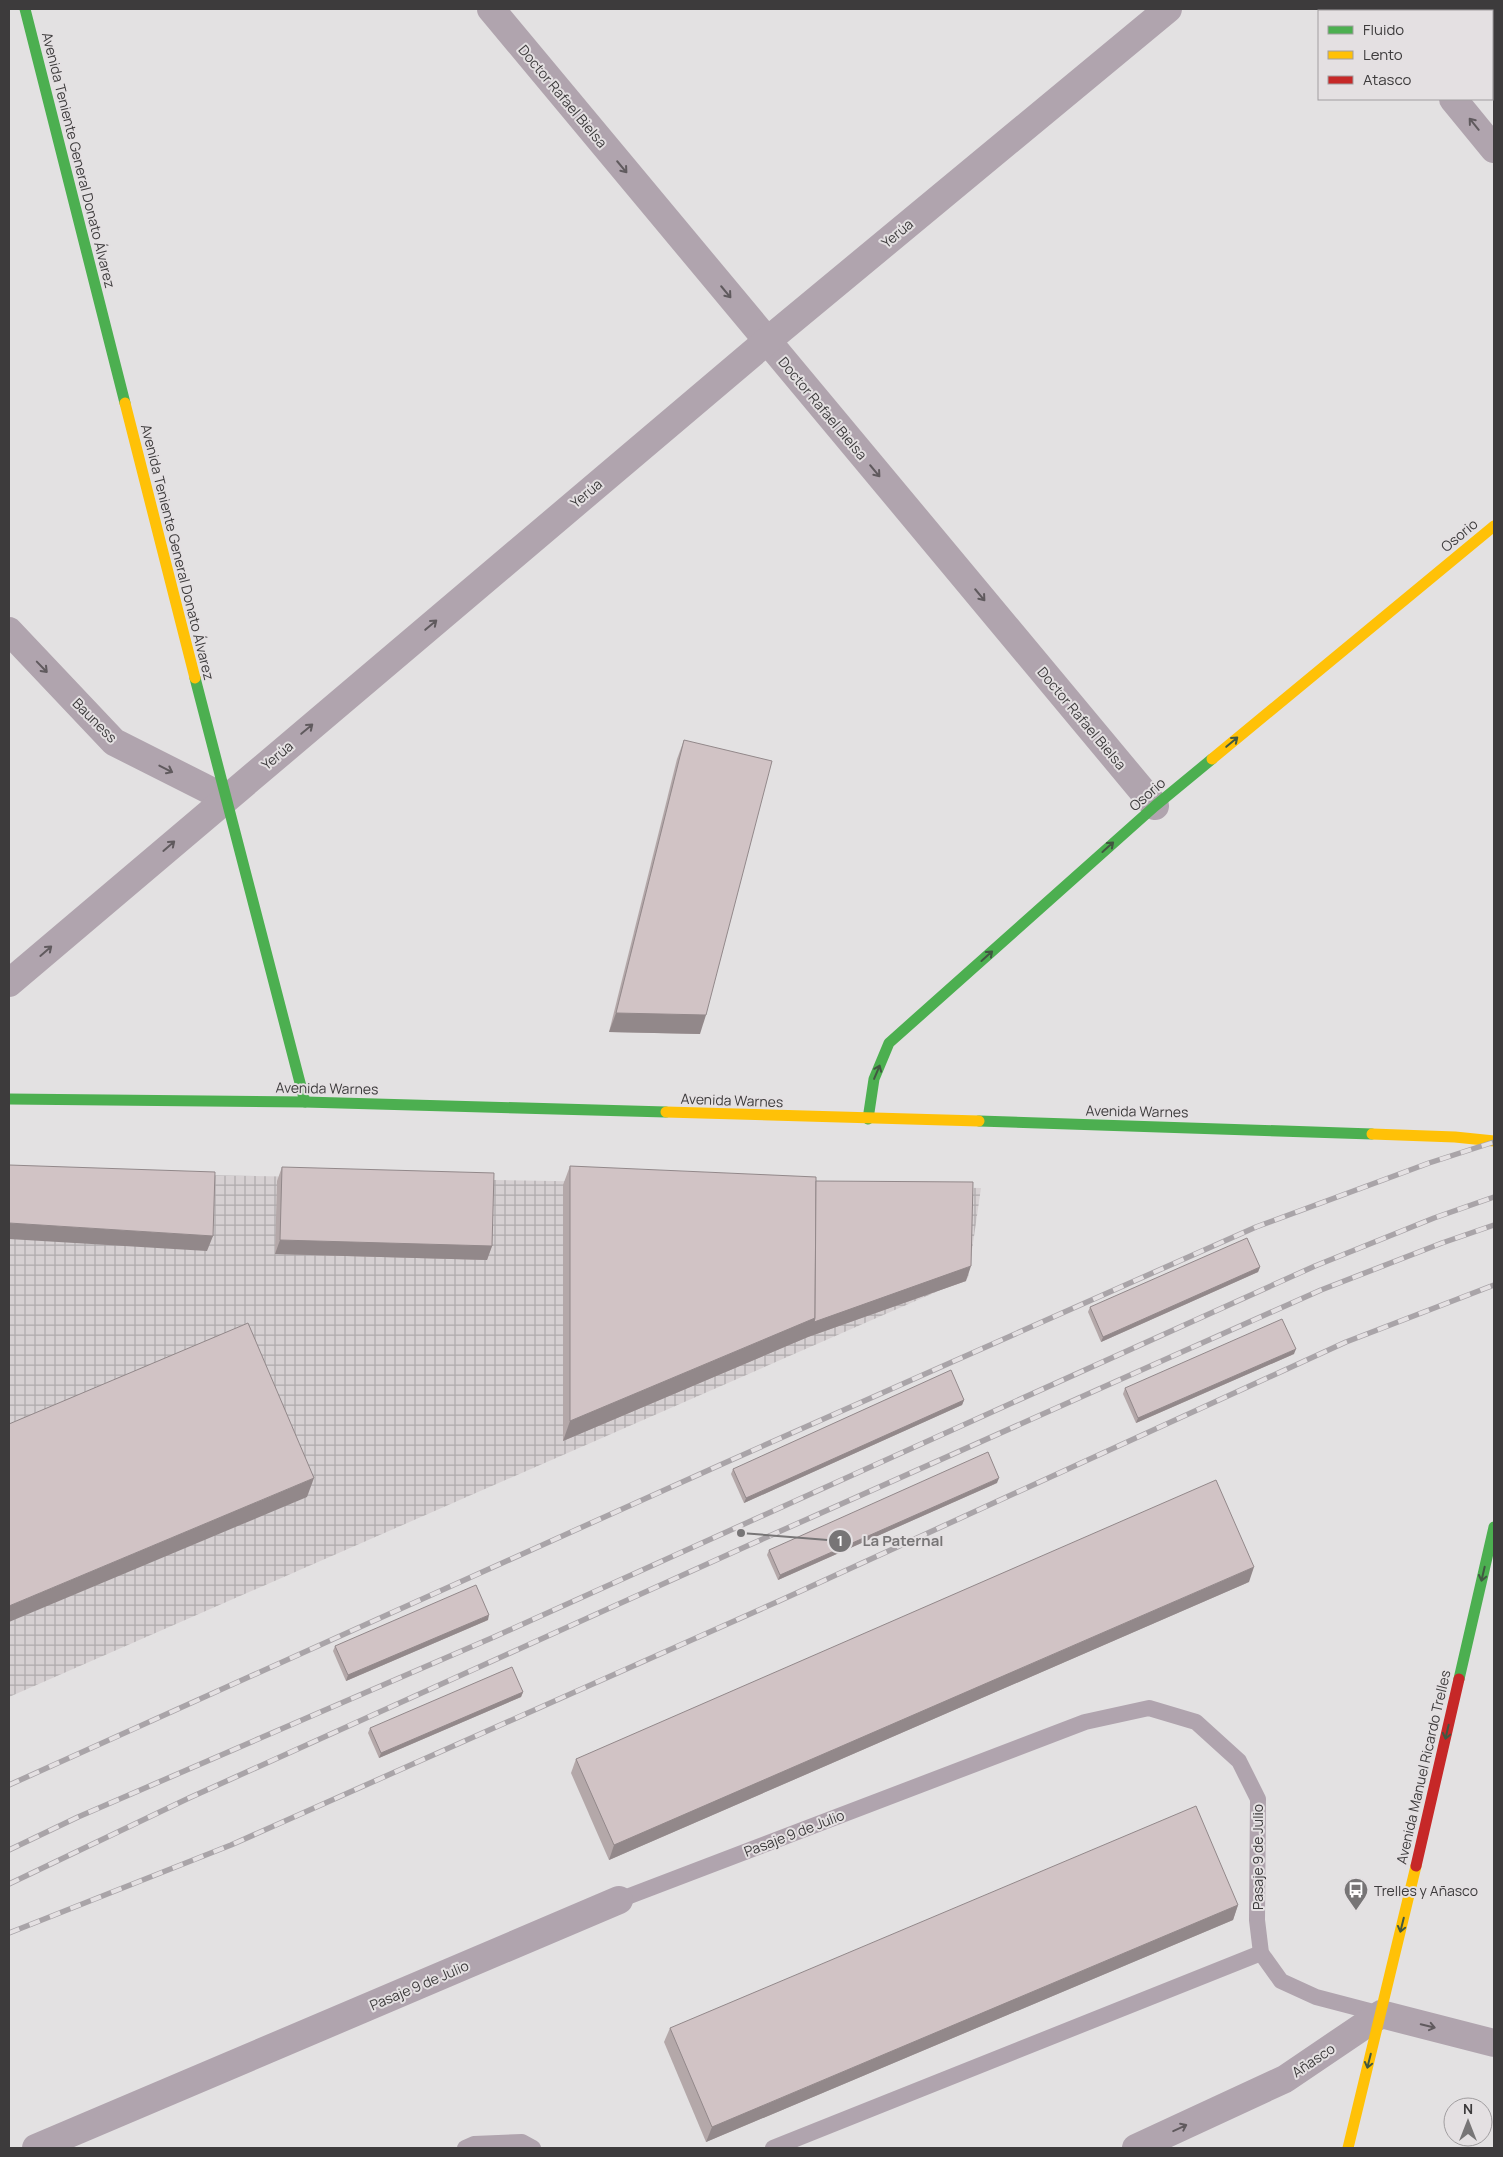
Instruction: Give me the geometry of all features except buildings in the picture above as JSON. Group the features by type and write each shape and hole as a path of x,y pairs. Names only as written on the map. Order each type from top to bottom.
{"main road":[{"name":"Avenida Teniente General Donato Álvarez","path":"25,9 225,798 305,1102"},
{"name":"Osorio","path":"868,1119 874,1079 889,1043 1155,806 1494,526"},
{"name":"Avenida Warnes","path":"9,1099 305,1102 1252,1129 1455,1137 1494,1141"},
{"path":"1455,1137 1483,1130"},
{"name":"Avenida Warnes","path":"1455,1137 1478,1150"},
{"name":"Avenida Manuel Ricardo Trelles","path":"1348,2148 1494,1527"}],"street":[{"name":"Doctor Rafael Bielsa","path":"491,9 1155,806"},
{"name":"Yerúa","path":"9,983 225,798 767,341 1168,9"},
{"path":"1454,100 1494,149"},
{"name":"Bauness","path":"9,632 114,742 225,798"},
{"name":"Pasaje 9 de Julio","path":"36,2148 619,1900"},
{"path":"1381,2014 1494,2043"},
{"name":"Añasco","path":"1136,2148 1285,2078 1381,2014"}],"lane":[{"name":"Pasaje 9 de Julio","path":"619,1900 1085,1722 1149,1708 1196,1722 1239,1761 1258,1799 1257,1920 1261,1953 1281,1982 1316,1996 1381,2014"},
{"path":"773,2148 1261,1953"},
{"path":"465,2148 474,2144 522,2142 533,2148"}],"shaded area":[{"path":"9,1172 981,1188 968,1278 9,1697"}],"railway":[{"path":"9,1785 720,1465 1256,1227 1429,1163 1494,1142"},
{"path":"9,1850 78,1817 494,1637 1315,1266 1434,1218 1494,1197"},
{"path":"9,1884 189,1798 1321,1290 1494,1225"},
{"path":"9,1933 231,1845 779,1601 1346,1342 1494,1285"}],"traffic: fast":[{"path":"25,9 125,403"},
{"path":"195,678 305,1102"},
{"path":"868,1119 874,1079 889,1043 1155,806 1212,759"},
{"path":"9,1099 305,1102 666,1112"},
{"path":"979,1121 1372,1134"},
{"path":"1459,1679 1494,1527"}],"traffic: slow":[{"path":"125,403 195,678"},
{"path":"1212,759 1494,526"},
{"path":"666,1112 979,1121"},
{"path":"1372,1134 1455,1137 1494,1141"},
{"path":"1348,2148 1416,1866"}],"traffic: jam":[{"path":"1416,1866 1459,1679"}],"place":[{"name":"La Paternal","path":"741,1533"},
{"name":"Trelles y Añasco","path":"1356,1911"}]}
